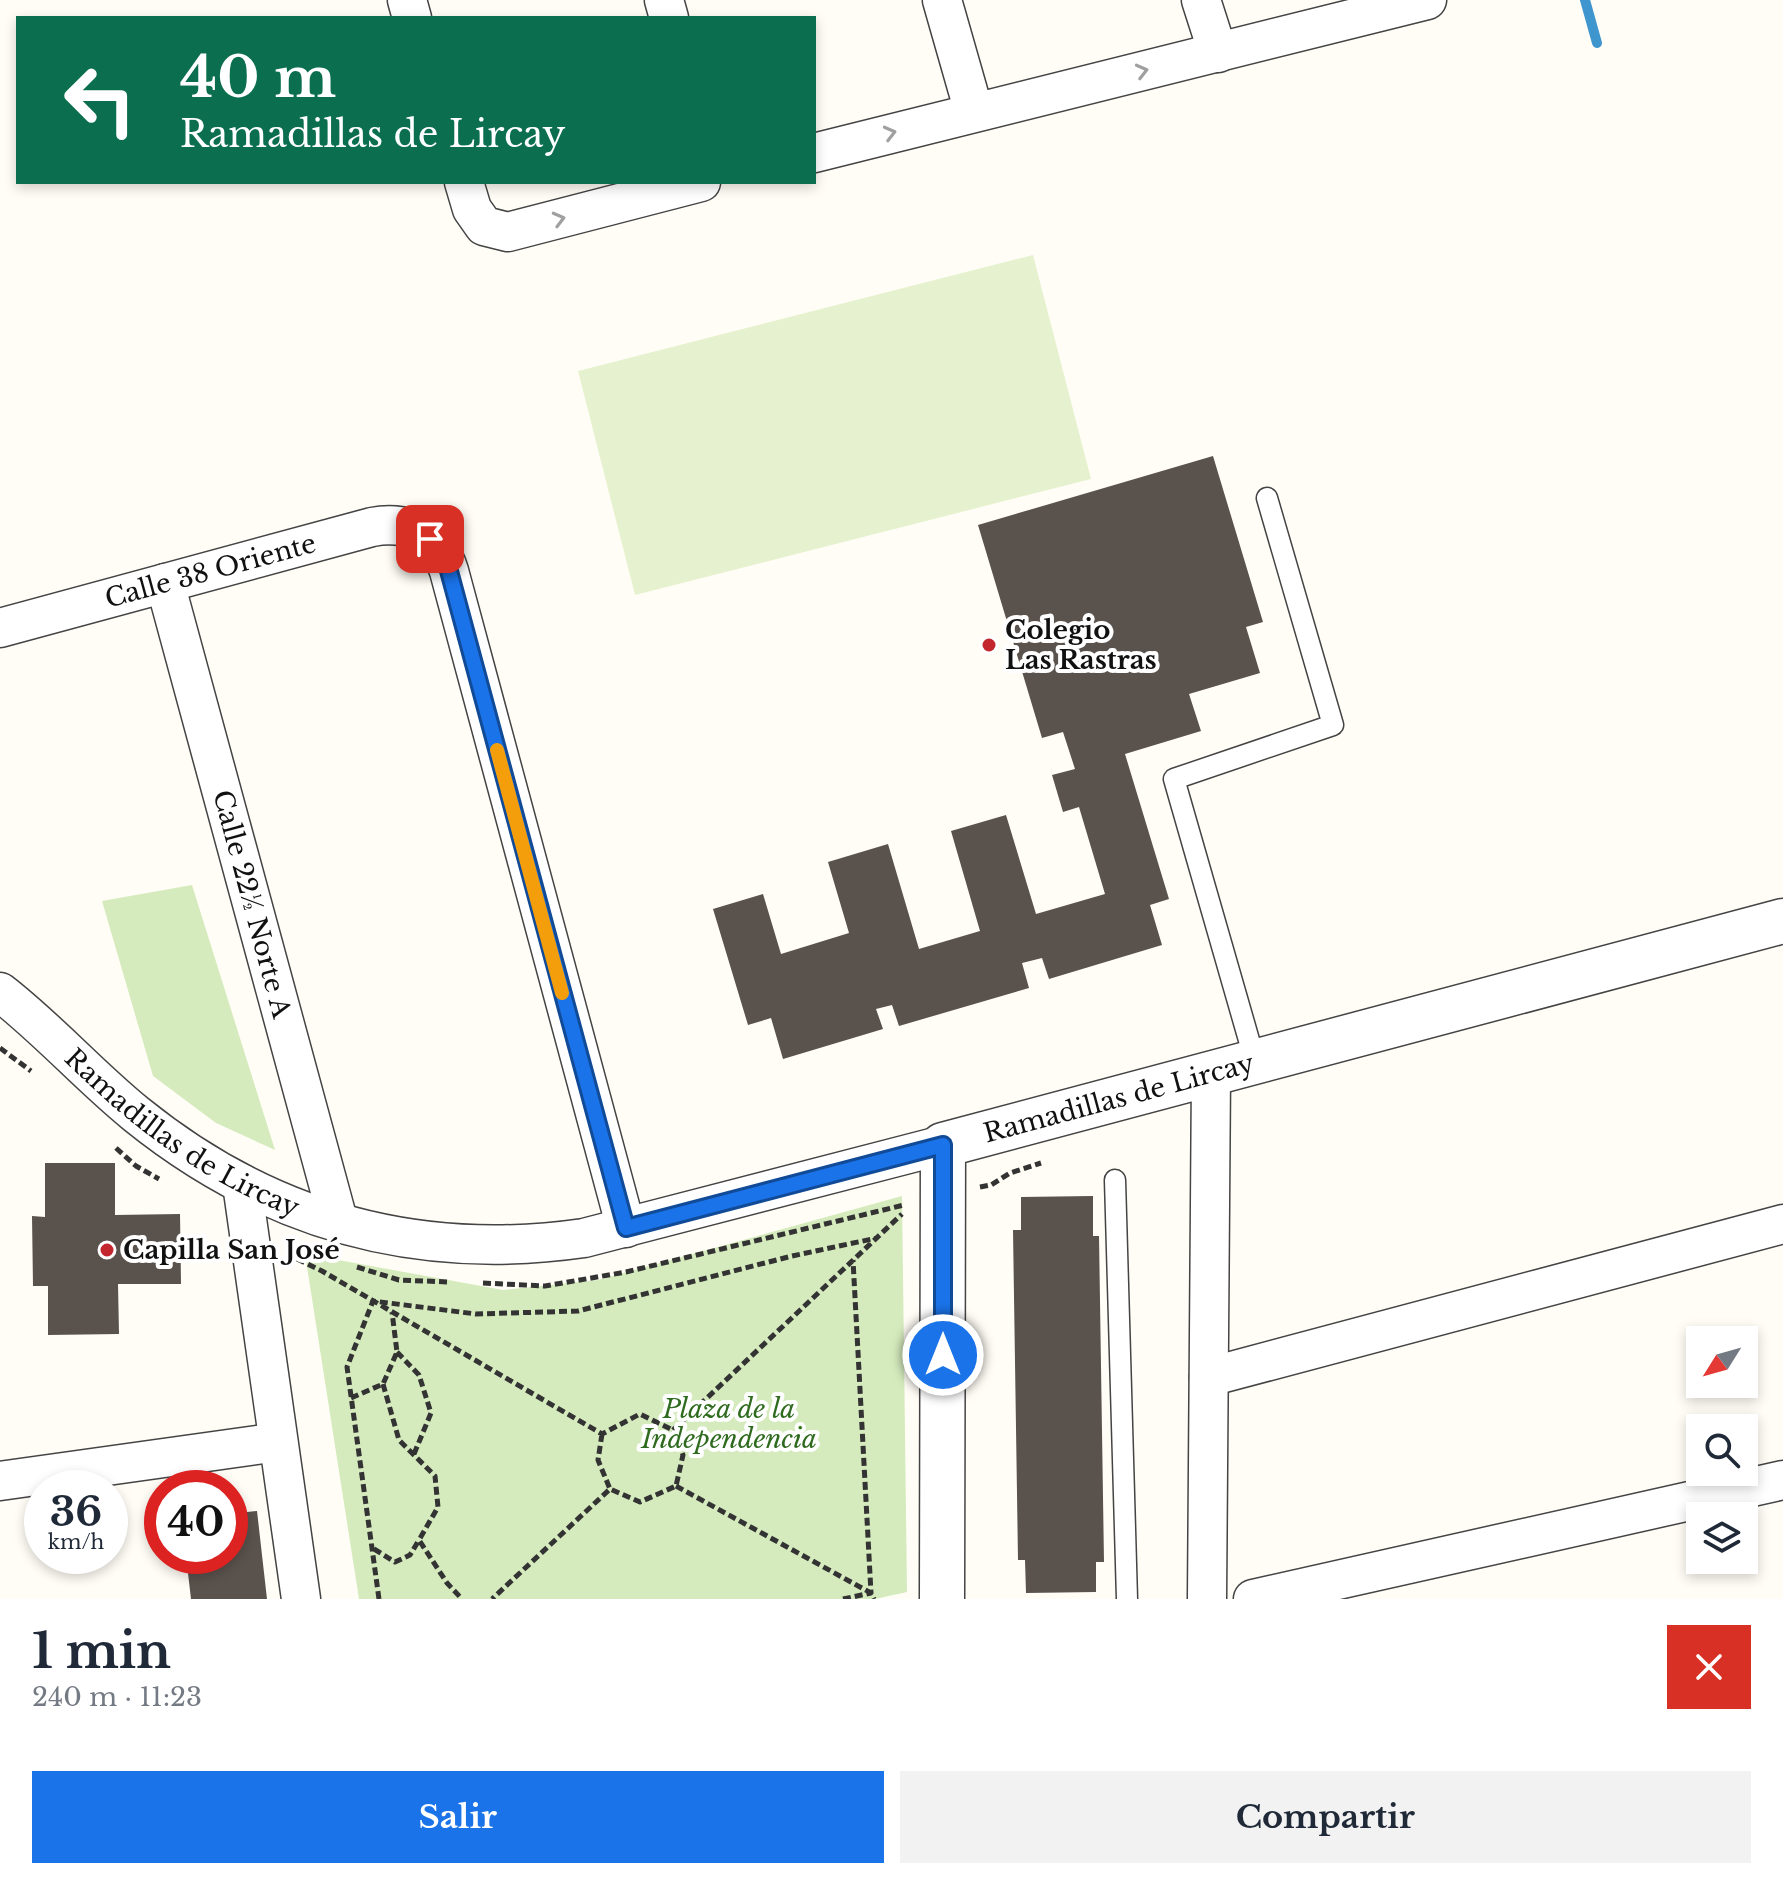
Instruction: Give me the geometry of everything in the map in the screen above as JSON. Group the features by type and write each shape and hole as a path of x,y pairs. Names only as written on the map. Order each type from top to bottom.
{"street":[{"path":"942,0 974,112"},
{"path":"1201,0 1218,53"},
{"path":"816,152 1427,0"},
{"path":"465,184 472,209 484,226 508,232 693,184"},
{"name":"Calle 38 Oriente","path":"0,628 388,524 419,531 438,548 449,571 626,1228"},
{"name":"Calle 22½ Norte A","path":"165,583 339,1224"},
{"name":"Ramadillas de Lircay","path":"0,992 32,1016 135,1113 169,1139 242,1184 339,1224 414,1241 497,1246 540,1244 626,1228 1783,921"},
{"path":"1207,1599 1211,1073"},
{"path":"942,1599 943,1145"},
{"path":"242,1184 301,1599"},
{"path":"1209,1377 1783,1224"},
{"path":"0,1481 278,1442"},
{"path":"1253,1599 1783,1480"}],"lane":[{"path":"1255,1061 1174,779 1333,725 1267,498"},
{"path":"1115,1180 1127,1599"}],"path":[{"path":"673,1430 903,1214 943,1207"},
{"path":"373,1301 476,1314 578,1311 792,1256 877,1238"},
{"path":"252,1261 291,1256 602,1434"},
{"path":"853,1260 872,1596"},
{"path":"373,1301 347,1367 379,1599"},
{"path":"373,1549 395,1562 410,1555 438,1507 435,1476 399,1440 383,1384 397,1352 392,1312"},
{"path":"397,1352 419,1375 431,1413 414,1454"},
{"path":"351,1398 383,1384"},
{"path":"602,1434 640,1414 673,1430 683,1455 676,1486"},
{"path":"602,1434 598,1460 610,1489 640,1502 676,1486"},
{"path":"676,1486 872,1596"},
{"path":"492,1599 610,1489"},
{"path":"419,1540 447,1583 462,1599"},
{"path":"843,1599 872,1596"}],"green space":[{"path":"1033,255 1091,479 635,595 578,371"},
{"path":"192,885 275,1150 216,1123 153,1076 102,901"},
{"name":"Plaza de la Independencia","path":"902,1196 907,1592 875,1599 359,1599 305,1254 503,1290 598,1280"}],"building":[{"path":"1213,456 1263,622 1246,627 1260,673 1189,694 1201,731 1125,754 1169,899 1150,905 1162,945 1049,979 1042,958 1022,963 1029,988 899,1026 892,1005 876,1009 883,1029 783,1059 771,1018 748,1025 713,909 763,894 781,954 849,933 828,862 888,844 919,949 980,931 951,831 1006,815 1036,914 1105,894 1079,807 1063,812 1052,775 1075,769 1063,732 1042,738 978,525"},
{"name":"Capilla San José","path":"45,1163 115,1163 115,1215 180,1214 181,1284 118,1284 119,1334 48,1335 48,1286 33,1286 32,1216 45,1217"},
{"path":"1093,1196 1093,1236 1099,1236 1104,1562 1096,1562 1096,1592 1026,1593 1025,1560 1018,1560 1013,1230 1021,1230 1021,1197"},
{"path":"257,1511 267,1599 191,1599 188,1574 248,1574 248,1512"}],"waterway":[{"path":"1585,0 1597,43"}],"slow traffic":[{"path":"497,750 562,993"}],"place":[{"name":"Colegio Las Rastras","path":"989,645"},
{"name":"Capilla San José","path":"107,1250"}],"route":[{"path":"430,539 445,559 449,571 626,1228 943,1145 943,1355"}]}
